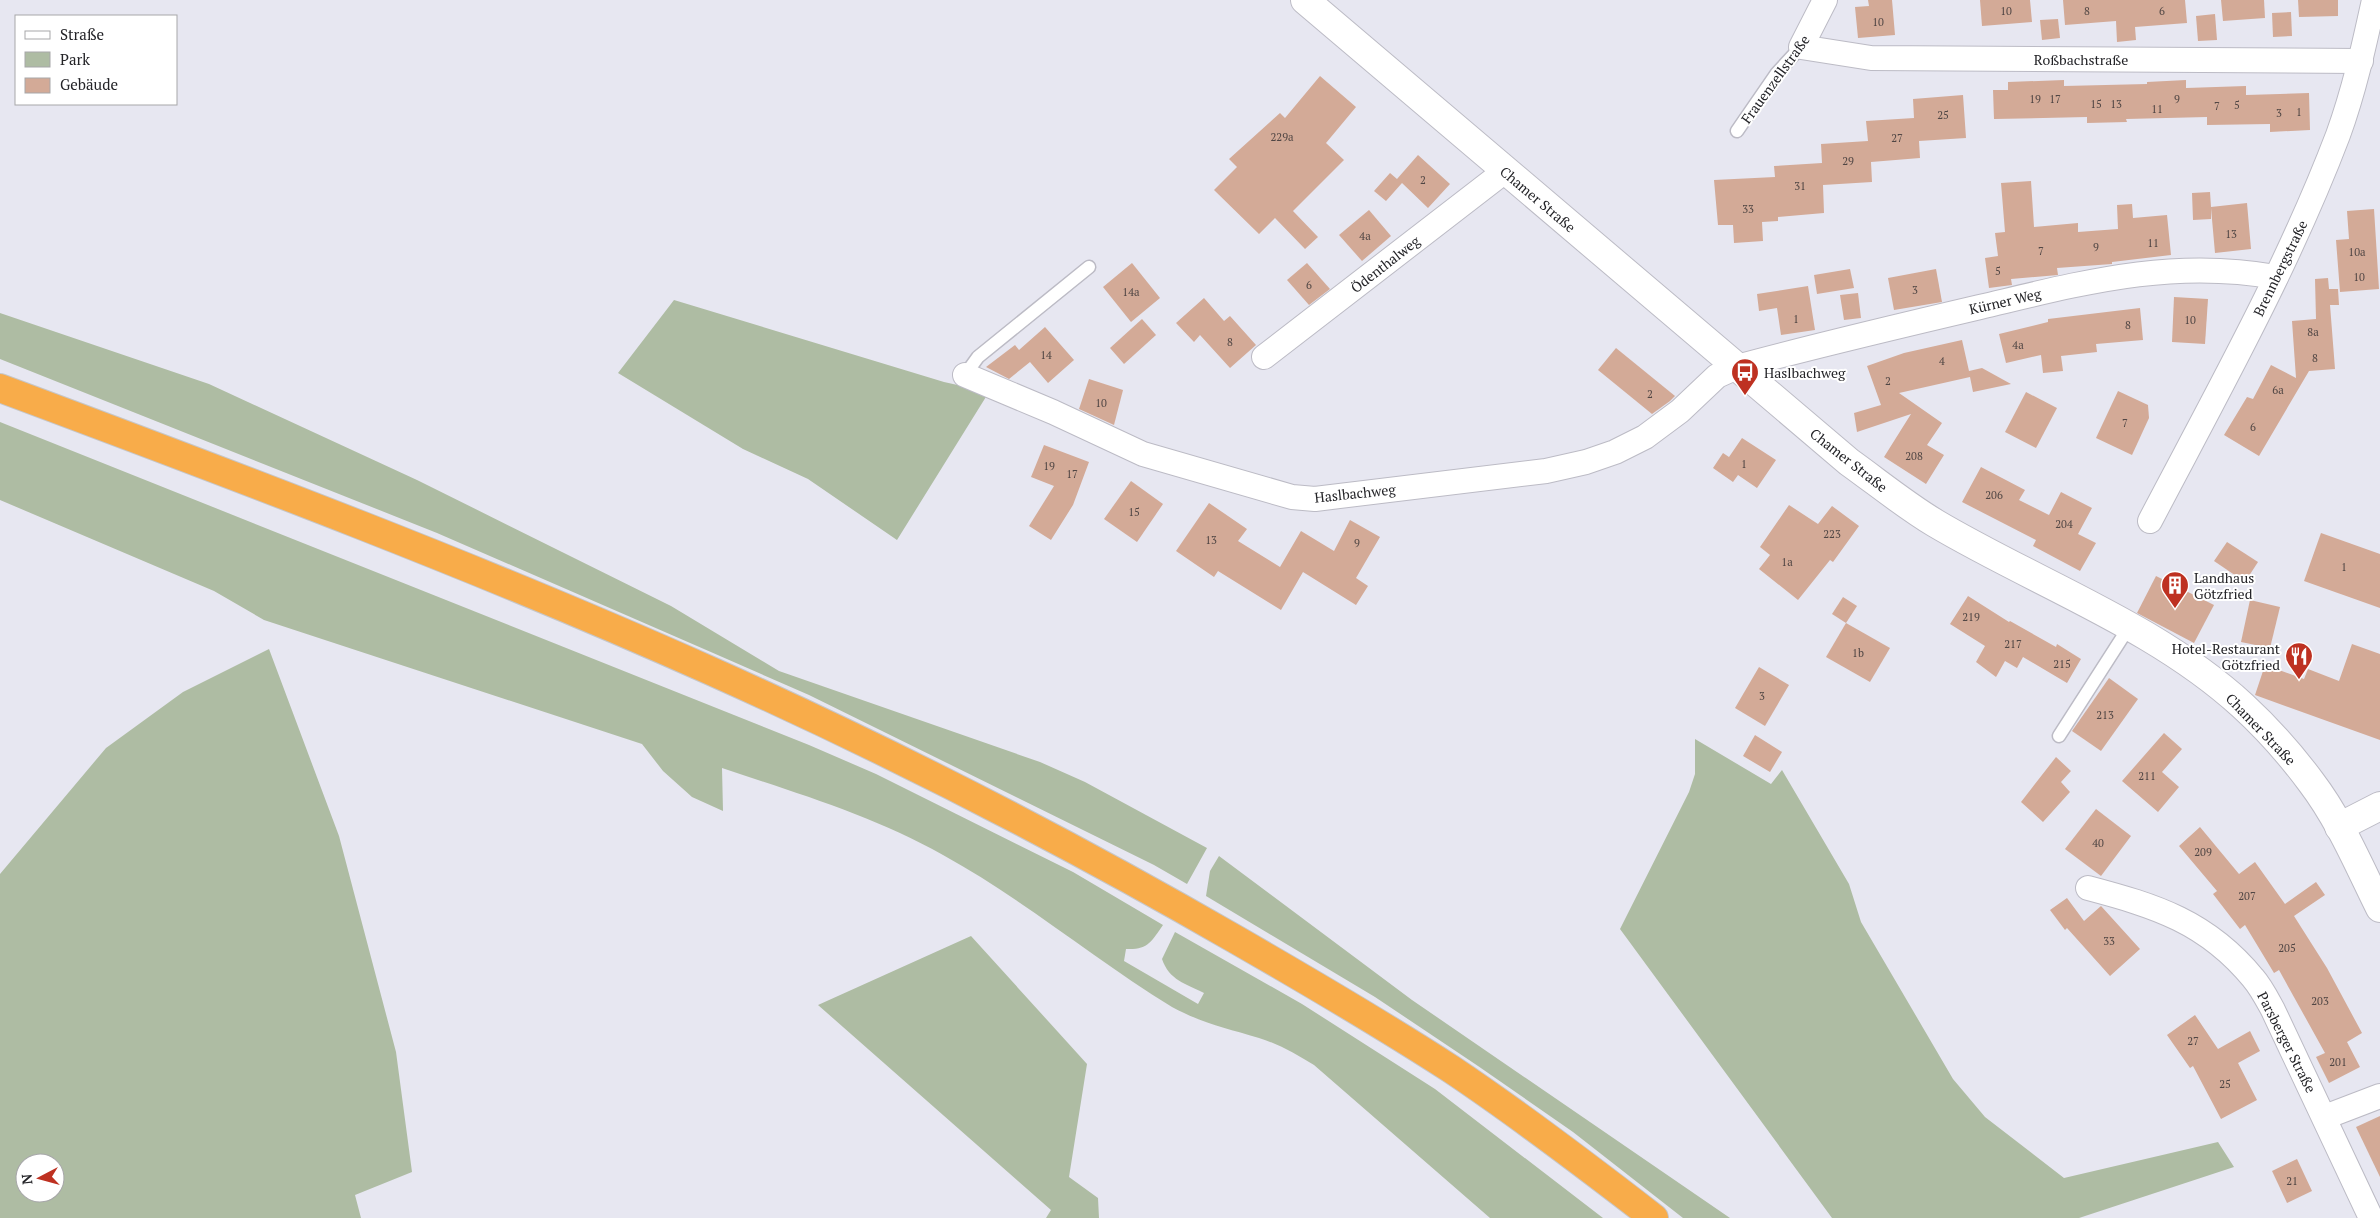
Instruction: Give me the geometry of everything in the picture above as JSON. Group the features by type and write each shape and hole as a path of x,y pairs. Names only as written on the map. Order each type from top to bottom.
{"highway":[{"path":"0,388 242,478 529,594 712,671 900,760 1143,886 1341,1000 1453,1071 1654,1218"}],"street":[{"name":"Chamer Straße","path":"1305,0 1833,450 1935,522 2129,627 2181,658 2242,706 2272,736 2312,783 2339,827 2380,908"},
{"name":"Frauenzellstraße","path":"1801,47 1825,0"},
{"name":"Brennbergstraße","path":"2150,521 2276,276 2307,211 2338,134 2361,61 2374,0"},
{"name":"Roßbachstraße","path":"1801,47 1871,58 2361,61"},
{"name":"Ödenthalweg","path":"1264,358 1505,171"},
{"name":"Kürner Weg","path":"1737,367 2108,277 2146,272 2210,269 2276,276"},
{"name":"Haslbachweg","path":"965,376 1053,412 1143,454 1292,498 1315,499 1546,471 1586,462 1615,452 1645,437 1680,411 1717,376 1737,367"},
{"path":"2339,827 2380,806"},
{"name":"Parsberger Straße","path":"2088,888 2135,900 2200,928 2230,953 2254,979 2273,1010 2371,1218"},
{"path":"2325,1117 2380,1096"}],"lane":[{"name":"Frauenzellstraße","path":"1737,130 1778,73 1801,47"},
{"path":"965,376 978,357 1089,267"},
{"path":"2059,736 2129,627"}],"green space":[{"path":"674,300 944,382 989,392 897,540 808,479 743,449 618,373"},
{"path":"0,313 209,384 417,480 671,606 779,671 1040,762 1085,782 1207,848 1187,884 1154,865 809,695 437,533 0,359"},
{"path":"0,422 809,745 876,774 1073,872 1163,925 1148,944 1139,948 1126,949 1124,961 1198,1004 1204,993 1174,977 1162,959 1175,932 1302,1004 1435,1089 1603,1218 1490,1218 1314,1065 1274,1043 1205,1022 1172,1007 973,872 890,828 806,796 722,768 723,811 692,797 663,771 642,744 264,620 214,591 0,500"},
{"path":"269,649 339,836 396,1052 412,1172 355,1195 361,1218 0,1218 0,874 106,748 183,692"},
{"path":"1695,739 1771,784 1782,770 1849,884 1861,922 1953,1079 1985,1117 2064,1178 2218,1142 2234,1167 2079,1218 1832,1218 1620,929 1689,792 1695,774"},
{"path":"1219,856 1412,1000 1730,1218 1683,1218 1573,1132 1478,1066 1375,997 1206,896 1210,871"},
{"path":"971,936 1087,1064 1069,1177 1098,1198 1099,1218 1046,1218 1051,1210 818,1005"}],"building":[{"path":"1868,0 1892,0 1895,35 1858,38 1855,7 1869,6"},
{"path":"1980,0 2030,0 2032,22 1982,26"},
{"path":"2063,0 2185,0 2187,23 2135,27 2136,40 2117,42 2116,21 2065,25"},
{"path":"2221,0 2264,0 2265,18 2223,21"},
{"path":"2298,0 2338,0 2338,16 2299,17"},
{"path":"2291,12 2292,36 2273,37 2272,13"},
{"path":"2215,14 2217,40 2198,41 2196,16"},
{"path":"2058,19 2060,38 2042,40 2040,20"},
{"path":"1320,76 1356,107 1326,143 1344,160 1293,211 1318,237 1305,249 1275,218 1259,234 1214,190 1237,167 1229,159 1280,113 1285,118"},
{"path":"2064,80 2064,86 2147,84 2147,82 2186,80 2186,88 2246,86 2246,95 2309,93 2310,130 2270,132 2270,124 2207,125 2207,117 2126,119 2127,122 2087,123 2087,117 1994,119 1993,90 2008,90 2008,82"},
{"path":"1963,95 1966,138 1919,141 1920,158 1871,162 1872,182 1823,185 1824,213 1778,217 1778,221 1762,222 1763,241 1734,243 1733,225 1718,225 1714,180 1775,177 1774,166 1822,163 1821,144 1868,141 1866,121 1914,118 1913,99"},
{"path":"1418,155 1450,184 1428,208 1402,183 1386,201 1374,191 1390,173 1397,179"},
{"path":"2031,181 2034,227 2078,223 2078,232 2118,229 2117,205 2132,204 2133,218 2167,215 2171,255 2112,262 2112,264 2057,268 2058,275 2011,279 2012,285 1989,288 1985,258 1998,256 1995,233 2005,232 2001,183"},
{"path":"2210,192 2211,207 2247,203 2251,249 2215,253 2211,208 2211,219 2193,220 2192,193"},
{"path":"2374,209 2379,289 2340,292 2336,240 2349,239 2347,211"},
{"path":"1369,210 1391,236 1362,261 1339,235"},
{"path":"1132,263 1160,298 1131,322 1103,287"},
{"path":"1307,263 1330,289 1309,305 1287,280"},
{"path":"1850,269 1854,288 1817,294 1814,275"},
{"path":"1936,269 1942,302 1894,310 1888,278"},
{"path":"2328,278 2329,289 2338,289 2339,305 2330,305 2335,369 2309,371 2259,456 2224,435 2247,397 2253,399 2271,365 2296,378 2292,321 2316,319 2315,279"},
{"path":"1808,286 1815,330 1781,335 1777,308 1759,311 1757,294"},
{"path":"1858,293 1861,318 1844,320 1840,295"},
{"path":"2174,297 2208,299 2205,344 2172,342"},
{"path":"1204,298 1224,321 1230,316 1256,345 1230,368 1200,335 1194,342 1176,323"},
{"path":"2140,308 2143,340 2096,344 2097,352 2061,356 2063,371 2043,373 2041,355 2006,363 1999,334 2048,322 2048,319"},
{"path":"1142,319 1156,335 1124,364 1110,348"},
{"path":"1045,327 1074,360 1048,383 1030,362 1009,379 986,367 1015,345 1019,350"},
{"path":"1962,340 1969,371 1982,368 2011,384 1973,392 1970,377 1899,393 1942,423 1927,445 1944,455 1926,484 1884,457 1911,414 1857,432 1854,413 1881,405 1867,366 1904,353"},
{"path":"1616,348 1675,396 1652,414 1598,370"},
{"path":"1089,379 1123,390 1114,425 1079,409"},
{"path":"2118,391 2148,405 2149,418 2132,455 2096,438"},
{"path":"2026,392 2057,408 2036,448 2005,432"},
{"path":"1742,438 1776,460 1757,488 1738,475 1733,482 1713,468 1723,453 1729,457"},
{"path":"1044,445 1089,462 1073,505 1051,540 1029,526 1054,486 1031,477"},
{"path":"1981,467 2025,490 2019,500 2049,515 2061,492 2092,508 2078,534 2096,543 2080,571 2033,546 2036,540 1962,502"},
{"path":"1131,481 1163,504 1137,542 1104,519"},
{"path":"1209,503 1247,529 1238,541 1280,567 1301,531 1334,551 1350,520 1380,537 1356,578 1368,586 1356,605 1303,572 1281,610 1218,571 1214,577 1176,551"},
{"path":"1789,505 1818,524 1832,506 1859,526 1833,562 1830,560 1798,600 1759,569 1770,555 1760,547"},
{"path":"2321,533 2380,554 2380,608 2304,581"},
{"path":"2227,542 2258,562 2245,582 2214,561"},
{"name":"Landhaus Götzfried","path":"2156,576 2214,605 2194,643 2137,613"},
{"path":"1968,596 2009,622 2056,647 2057,644 2081,659 2067,683 2023,657 2017,668 2005,661 1996,677 1976,662 1985,646 1950,624"},
{"path":"1843,597 1857,606 1846,623 1832,614"},
{"path":"2250,600 2280,607 2270,648 2241,642"},
{"path":"1846,623 1890,648 1870,682 1826,657"},
{"name":"Hotel-Restaurant Götzfried","path":"2352,644 2380,654 2380,740 2255,695 2265,665 2304,679 2308,669 2339,681"},
{"path":"1759,667 1789,685 1765,726 1735,708"},
{"path":"2109,678 2138,699 2101,751 2072,731"},
{"path":"2164,733 2182,749 2162,772 2179,787 2158,812 2122,781"},
{"path":"1755,735 1782,752 1770,772 1743,756"},
{"path":"2056,757 2071,771 2061,782 2070,792 2043,822 2021,802"},
{"path":"2096,809 2131,836 2101,876 2065,849"},
{"path":"2200,827 2239,874 2255,862 2285,904 2316,882 2325,895 2294,916 2327,968 2362,1033 2347,1042 2360,1067 2329,1083 2316,1057 2325,1053 2279,970 2274,973 2245,925 2240,929 2213,894 2217,891 2179,846"},
{"path":"2067,898 2084,921 2101,906 2140,949 2110,976 2067,928 2065,930 2050,910"},
{"path":"2195,1015 2218,1049 2250,1031 2260,1051 2238,1063 2257,1100 2221,1119 2193,1066 2190,1068 2167,1035"},
{"path":"2380,1116 2380,1177 2356,1127"},
{"path":"2297,1159 2312,1191 2287,1203 2272,1171"}],"place":[{"name":"Haslbachweg","path":"1745,396"},
{"name":"Landhaus Götzfried","path":"2175,609"},
{"name":"Hotel-Restaurant Götzfried","path":"2299,680"}]}
